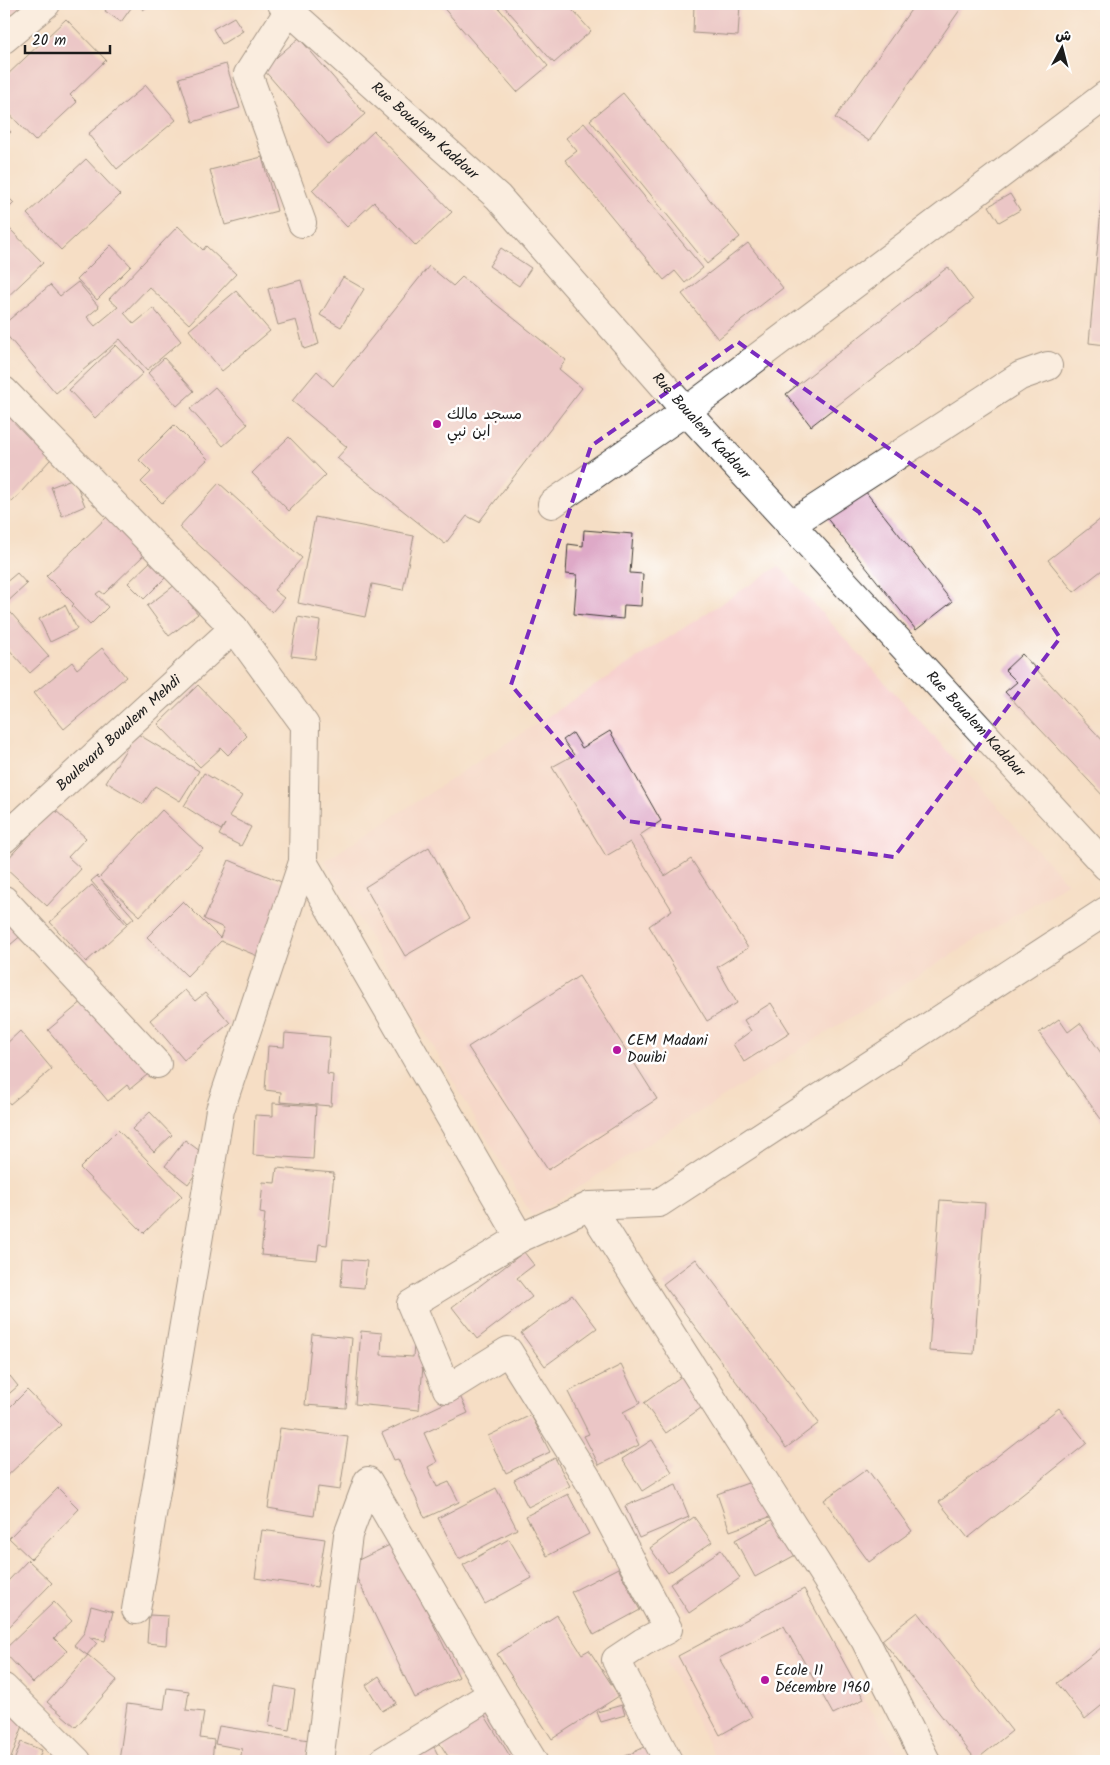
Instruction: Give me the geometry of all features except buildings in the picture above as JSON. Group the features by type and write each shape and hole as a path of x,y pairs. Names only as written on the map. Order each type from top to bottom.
{"street":[{"path":"4,39 46,4"},
{"path":"288,6 248,74 302,223"},
{"name":"Rue Boualem Kaddour","path":"288,6 498,196 686,411 1106,866"},
{"path":"552,504 686,411 1106,95"},
{"path":"790,524 1020,376 1048,366"},
{"path":"4,391 234,628 305,725 303,862 220,1110 136,1610"},
{"name":"Boulevard Boualem Mehdi","path":"4,839 234,628"},
{"path":"303,862 520,1238"},
{"path":"4,900 157,1064"},
{"path":"668,1761 616,1660 643,1642 668,1629 587,1478 508,1351 447,1389 411,1304 520,1238 590,1206 659,1203 1106,911"},
{"path":"590,1206 865,1640 926,1761"},
{"path":"319,1761 348,1535 368,1481 533,1761"},
{"path":"4,1688 76,1761"},
{"path":"383,1761 492,1694"}],"highlighted area":[{"path":"738,342 979,512 1060,638 894,857 627,821 511,685 591,446"}],"shaded area":[{"name":"CEM Madani Douibi","path":"779,566 1067,883 532,1216 325,861"},
{"name":"Ecole 11 Décembre 1960","path":"804,1589 864,1699 904,1761 717,1761 666,1661"}],"place":[{"name":"مسجد مالك ابن نبي","path":"437,424"},
{"name":"CEM Madani Douibi","path":"617,1050"},
{"name":"Ecole 11 Décembre 1960","path":"765,1680"}]}
